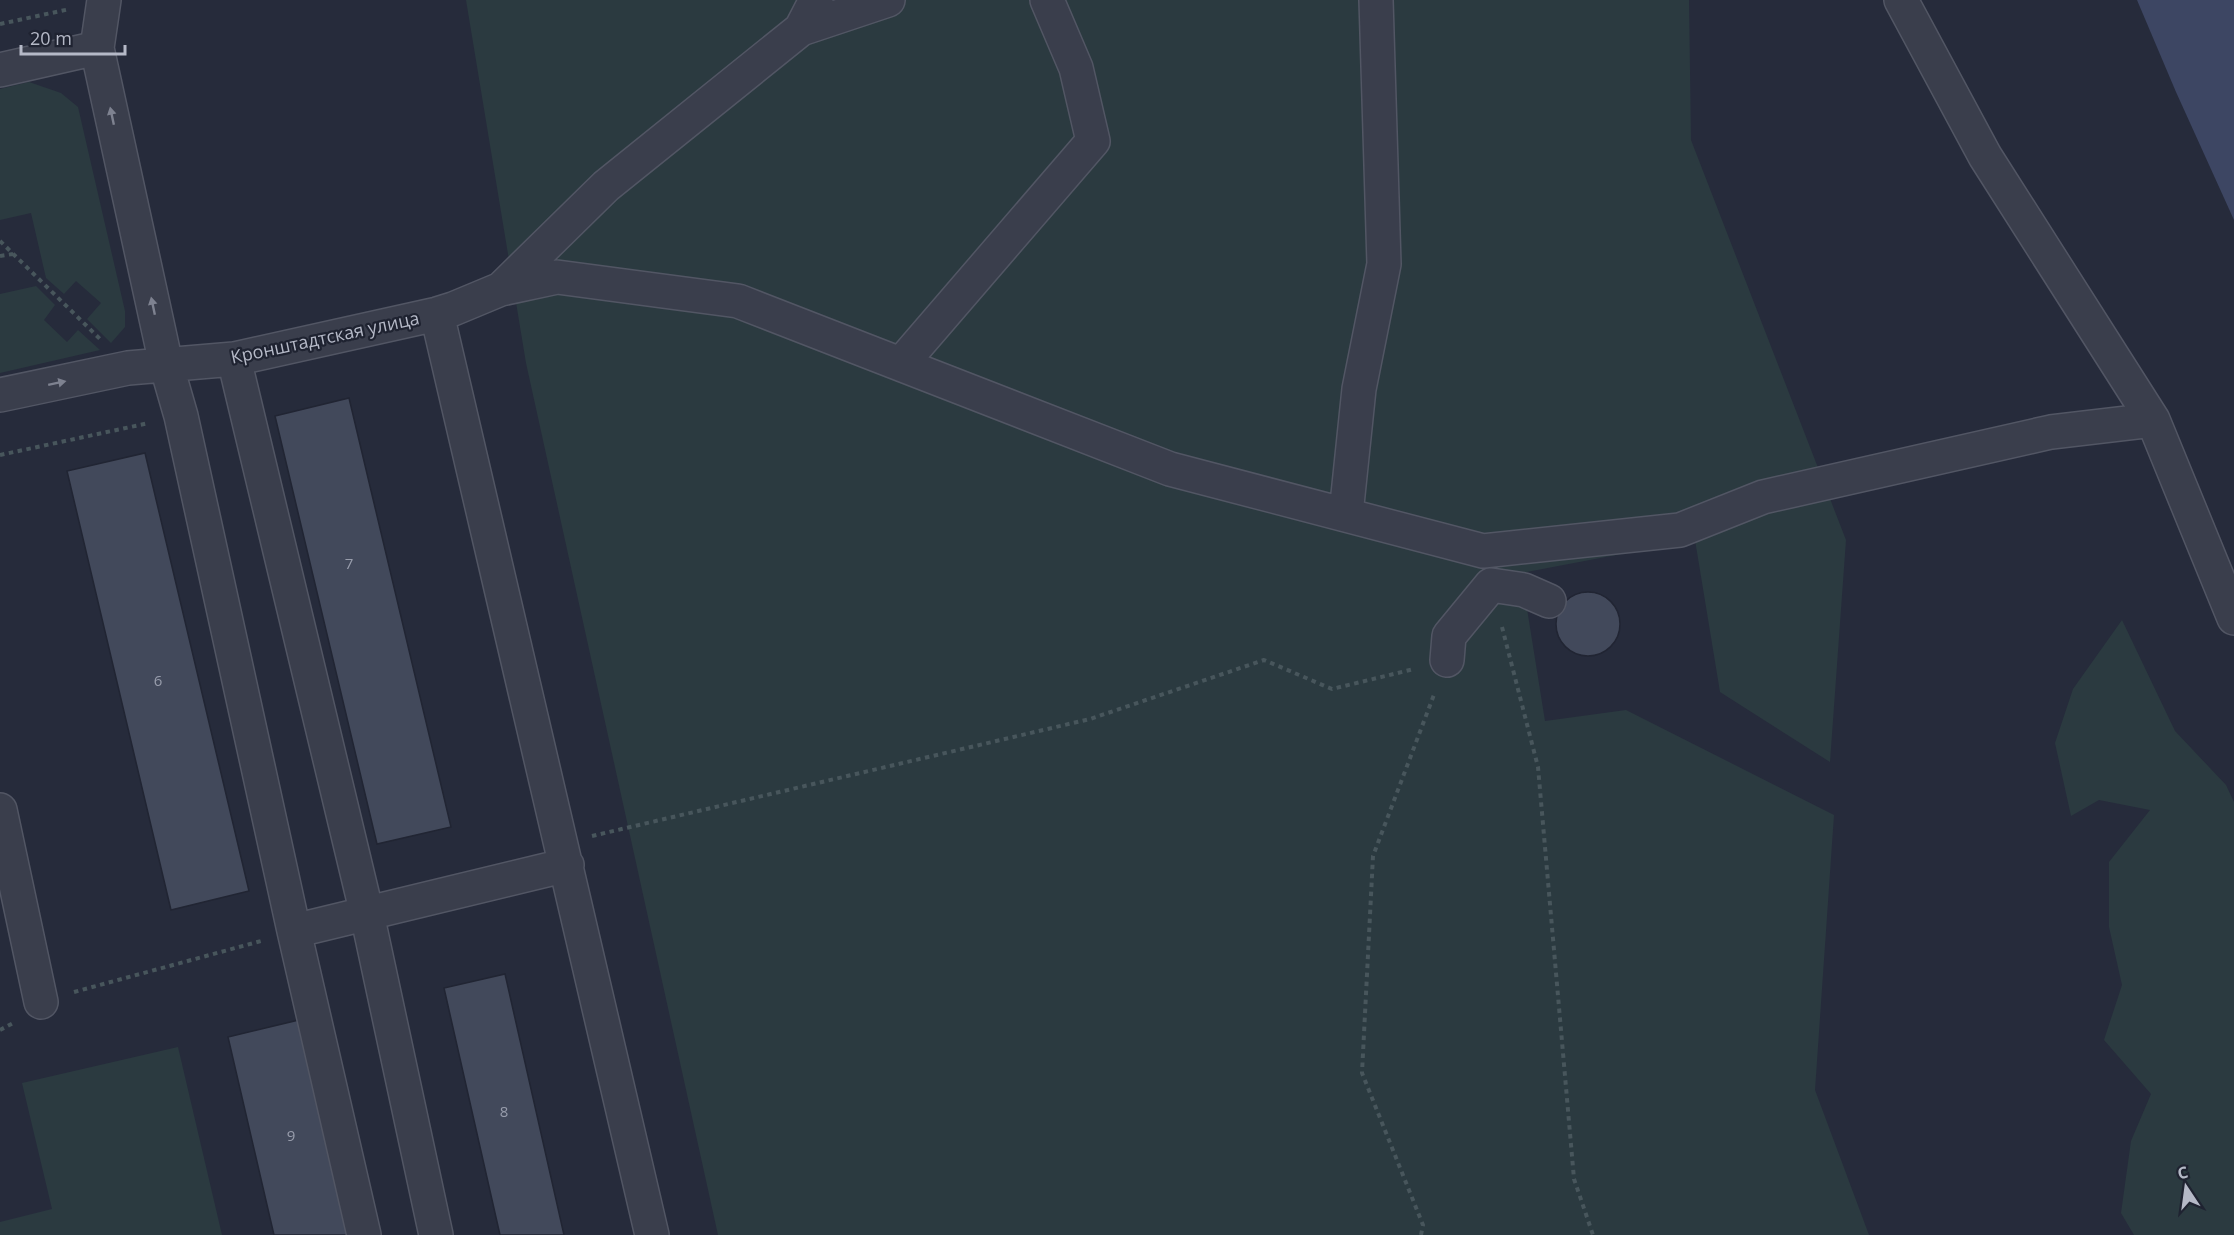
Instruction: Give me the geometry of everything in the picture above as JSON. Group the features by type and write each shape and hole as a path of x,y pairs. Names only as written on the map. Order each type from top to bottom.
{"street":[{"path":"801,29 816,0"},
{"path":"501,288 606,186 801,29 888,0"},
{"path":"901,364 1093,141 1076,68 1047,0"},
{"path":"1346,514 1359,389 1384,264 1376,0"},
{"path":"1900,0 1985,156 2153,420 2234,618"},
{"path":"104,1 97,48 166,364 182,416 294,931 364,1235"},
{"path":"0,70 97,48"},
{"path":"501,288 557,277 738,301 1170,469 1483,551 1680,530 1774,494 2051,432 2153,420"},
{"name":"Кронштадтская улица","path":"0,395 128,368 234,359 437,314 501,288"},
{"path":"437,314 652,1235"},
{"path":"234,359 367,914 436,1235"},
{"path":"1483,551 1491,585"},
{"path":"1491,585 1524,590 1549,601"},
{"path":"1447,660 1449,636 1491,585"},
{"path":"0,810 41,1002"},
{"path":"294,931 367,914 564,855"}],"path":[{"path":"0,24 104,1"},
{"path":"0,241 128,368"},
{"path":"0,256 14,254"},
{"path":"0,455 182,416"},
{"path":"1491,585 1538,767 1574,1179 1593,1235"},
{"path":"564,855 1090,719 1264,660 1332,689 1447,660"},
{"path":"1421,1235 1423,1225 1362,1073 1373,856 1447,660"},
{"path":"0,1030 10,1026 41,1002 294,931"}],"shaded area":[{"path":"466,0 1689,0 1691,140 1846,540 1830,762 1720,692 1695,540 1522,573 1524,590 1545,721 1626,710 1834,815 1815,1090 1869,1235 718,1235 526,363"},
{"path":"29,82 61,93 78,107 125,311 125,327 111,343 87,319 101,303 76,281 64,294 46,278 31,213 0,220 0,89"},
{"path":"36,286 55,305 44,320 67,342 78,330 100,350 0,373 0,294"},
{"path":"2122,620 2175,731 2226,785 2234,802 2234,1235 2134,1235 2121,1213 2131,1141 2151,1094 2104,1040 2122,985 2109,927 2109,862 2150,810 2099,800 2071,816 2055,743 2073,689"},
{"path":"178,1047 222,1235 0,1235 0,1222 52,1209 22,1083"}],"water":[{"path":"2137,0 2234,0 2234,220 2176,92"}],"building":[{"path":"349,398 451,827 377,844 275,416"},
{"path":"145,453 249,891 171,910 67,471"},
{"path":"1588,592 1606,598 1614,606 1620,624 1614,642 1606,650 1588,656 1570,650 1562,642 1556,624 1562,606 1570,598"},
{"path":"505,974 564,1235 500,1235 444,988"},
{"path":"303,1019 354,1235 274,1235 228,1037"}]}
